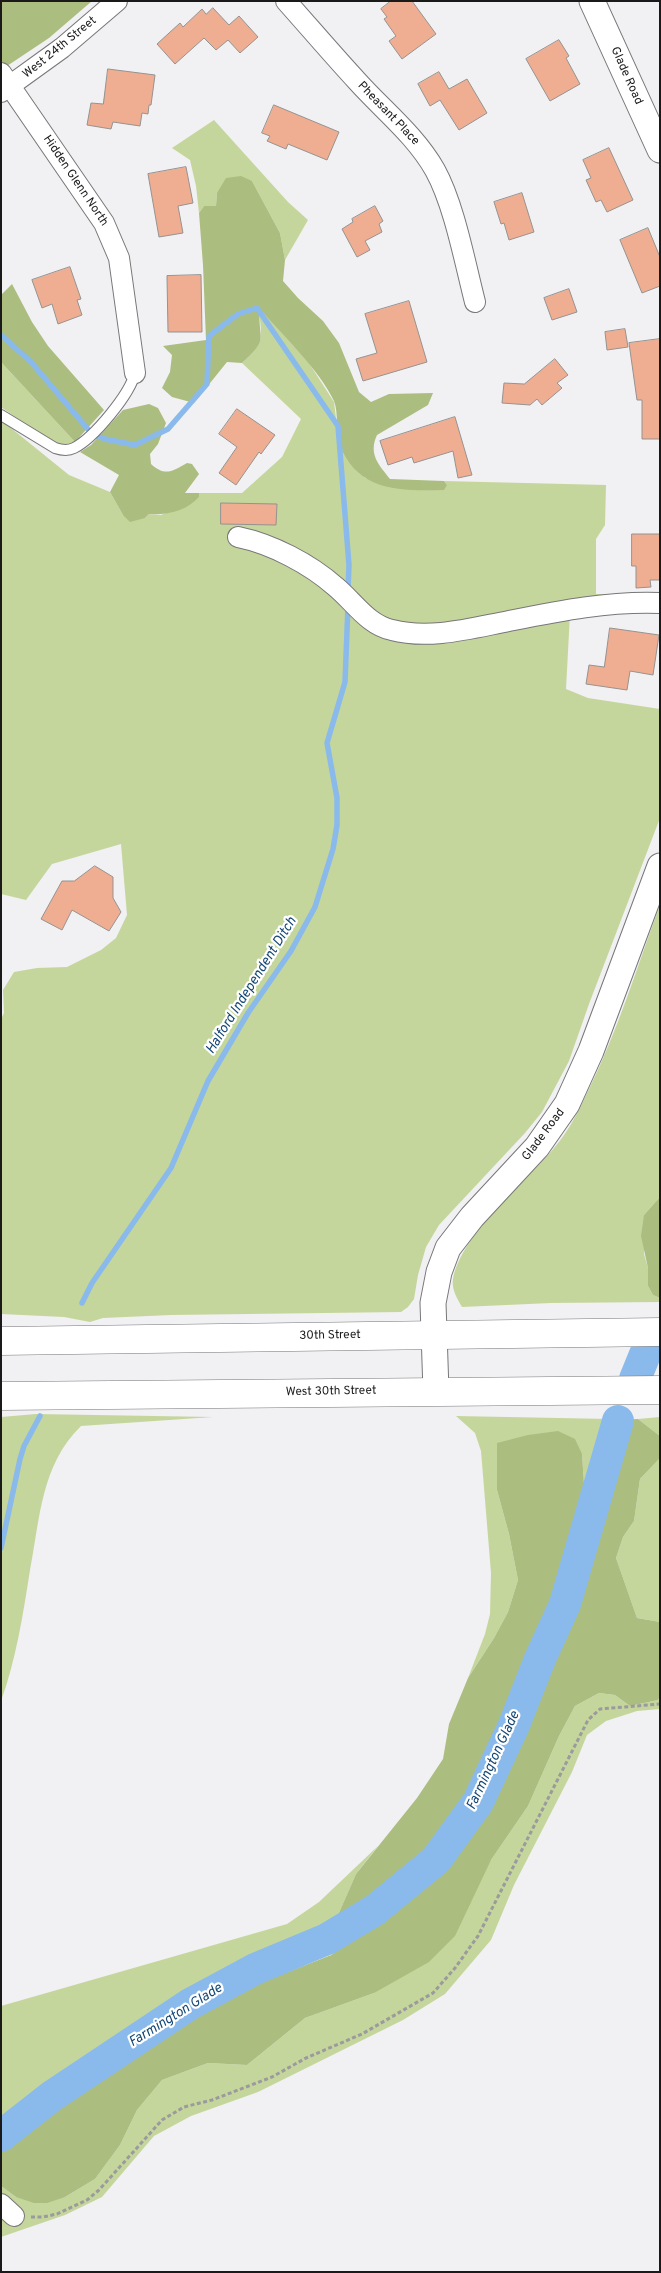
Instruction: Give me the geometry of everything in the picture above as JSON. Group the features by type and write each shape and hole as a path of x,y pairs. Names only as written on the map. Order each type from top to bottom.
{"main road":[{"name":"30th Street","path":"1,1341 660,1332"},
{"name":"West 30th Street","path":"1,1396 660,1390"}],"street":[{"name":"West 24th Street","path":"4,84 62,48 116,1"},
{"name":"Pheasant Place","path":"286,1 358,82 396,120 420,148 436,171 447,198 475,302"},
{"name":"Glade Road","path":"592,1 660,150"},
{"name":"Hidden Glenn North","path":"4,84 104,223 114,242 122,274 135,373"},
{"path":"238,537 274,549 310,568 336,586 362,613 377,624 402,633 425,634 461,630 567,609 617,602 660,603"},
{"name":"Glade Road","path":"436,1391 433,1334 435,1289 448,1248 472,1217 538,1147 567,1104 591,1051 660,866"}],"lane":[{"path":"1,415 46,444 62,450 73,448 91,434 114,407 132,383 135,373"}],"path":[{"path":"8,2210 43,2217 87,2200 99,2190 162,2120 184,2107 212,2100 272,2077 306,2058 362,2034 434,1992 478,1936 588,1720 600,1709 660,1704"}],"green space":[{"path":"1,1 92,1 49,38 1,70"},
{"path":"214,120 288,202 308,220 285,260 280,233 252,181 217,193 216,206 204,206 199,213 196,186 190,160 172,148"},
{"path":"241,176 252,181 280,233 285,260 283,281 323,321 339,343 359,392 371,402 389,394 433,393 428,405 377,435 374,454 390,479 444,481 447,485 444,490 412,490 382,485 369,480 357,471 347,459 339,443 334,401 327,389 300,353 260,309 261,338 257,348 242,363 227,362 194,403 172,397 162,388 170,372 172,355 163,346 206,340 199,213 204,206 216,206 217,193 226,178"},
{"path":"12,284 32,322 48,346 104,410 75,442 1,362 1,295"},
{"path":"259,308 307,360 334,402 339,442 365,478 447,485 444,481 606,485 605,525 596,539 596,594 660,595 570,614 566,689 588,698 660,709 660,818 569,1061 542,1112 525,1133 439,1225 426,1247 414,1299 408,1307 401,1312 171,1315 103,1318 90,1322 64,1317 1,1314 1,1019 4,1013 3,990 14,972 37,968 67,967 101,950 116,938 127,915 121,844 52,864 26,900 1,894 1,420 69,475 110,492 123,515 145,518 149,514 161,515 199,497 199,493 242,493 282,457 301,419 242,363 259,344 261,338"},
{"path":"1,362 75,442 62,447 46,439 1,407"},
{"path":"149,404 158,408 166,423 158,444 150,454 151,464 165,472 187,463 192,464 199,474 185,493 199,493 199,497 183,509 163,514 149,514 145,518 130,522 123,515 110,492 119,475 80,452 91,445 123,410"},
{"path":"660,905 660,1197 644,1215 644,1254 648,1268 648,1286 653,1295 660,1298 660,1302 551,1303 462,1307 453,1287 453,1279 459,1262 468,1244 481,1227 554,1148 573,1120 609,1044"},
{"path":"660,1197 660,1298 653,1295 648,1286 648,1268 641,1236 644,1215"},
{"path":"36,1414 213,1417 81,1426 68,1441 50,1475 44,1493 25,1604 11,1669 1,1701 1,1417"},
{"path":"456,1416 610,1419 585,1499 582,1454 497,1490 509,1534 518,1580 508,1612 494,1638 468,1678 485,1634 490,1614 491,1573 481,1451 475,1433"},
{"path":"660,1417 660,1436 638,1419"},
{"path":"638,1419 660,1436 660,1458 640,1479 634,1521 623,1537 616,1558 637,1618 660,1622 660,1696 658,1700 630,1706 615,1695 599,1693 575,1706 559,1736 528,1806 491,1860 455,1936 429,1962 374,1993 305,2018 247,2065 208,2063 162,2080 137,2110 120,2145 95,2179 65,2197 47,2203 34,2203 16,2197 1,2186 1,2149 53,2106 104,2074 167,2026 204,2005 331,1955 374,1925 428,1883 497,1789 523,1737 577,1586 591,1531 621,1441 622,1420"},
{"path":"558,1431 575,1439 582,1454 585,1499 578,1533 559,1597 508,1709 488,1761 442,1844 404,1879 331,1931 356,1874 417,1798 443,1759 449,1724 468,1678 494,1638 508,1612 518,1580 509,1534 497,1490 497,1443 528,1435"},
{"path":"660,1458 660,1622 637,1618 616,1558 623,1537 634,1521 640,1479"},
{"path":"599,1693 615,1695 630,1706 658,1700 660,1696 660,1709 637,1711 606,1721 587,1735 572,1772 514,1885 491,1940 445,1994 403,2020 258,2092 191,2116 154,2136 102,2197 65,2215 1,2237 1,2186 16,2197 65,2197 95,2179 120,2145 137,2110 162,2080 208,2063 247,2065 305,2018 374,1993 491,1860 528,1806 559,1736 575,1706"},
{"path":"378,1846 356,1874 331,1931 196,1989 158,2015 98,2051 66,2077 1,2122 1,2006 287,1924 319,1902"}],"sand":[{"path":"610,1419 622,1420 621,1441 591,1531 577,1586 523,1737 482,1817 428,1883 374,1925 331,1955 204,2005 167,2026 104,2074 53,2106 1,2149 1,2122 66,2077 98,2052 196,1989 275,1949 304,1942 331,1931 404,1879 442,1844 487,1761 508,1709 559,1597 578,1533 585,1499"}],"building":[{"path":"391,1 412,1 436,34 402,59 389,41 396,36 384,19 387,17 381,9"},
{"path":"213,8 229,25 239,16 258,37 240,53 228,40 216,50 204,38 175,64 157,44 180,23 183,27 202,9 206,14"},
{"path":"559,40 569,56 566,58 580,84 550,101 526,59"},
{"path":"108,69 155,75 151,105 149,105 148,114 142,113 140,126 113,122 111,129 87,125 91,103 103,104"},
{"path":"439,72 449,89 467,79 487,113 459,130 440,100 430,106 418,84"},
{"path":"274,105 339,132 327,160 288,144 286,149 267,141 270,136 262,133"},
{"path":"609,148 633,200 607,212 601,200 596,202 586,180 591,178 583,160"},
{"path":"186,167 193,203 178,206 183,233 159,237 148,174"},
{"path":"522,193 534,232 509,240 504,223 501,224 494,202"},
{"path":"375,206 383,221 379,224 382,232 365,241 370,250 357,257 342,229 353,222 352,219"},
{"path":"648,228 660,257 660,286 642,293 620,240"},
{"path":"70,267 81,299 77,300 82,315 58,324 52,304 42,308 32,280"},
{"path":"201,275 202,332 168,332 167,276"},
{"path":"569,289 577,312 552,320 544,298"},
{"path":"409,301 427,362 363,381 356,359 377,353 365,314"},
{"path":"625,329 628,347 607,350 605,332"},
{"path":"660,339 660,439 642,439 642,400 637,400 629,343"},
{"path":"555,359 568,375 557,383 562,388 542,405 537,399 530,405 502,403 504,383 524,384"},
{"path":"237,409 275,435 261,454 259,452 236,485 219,473 237,447 219,434"},
{"path":"455,417 472,475 458,478 453,451 414,463 412,457 388,465 380,441"},
{"path":"221,503 277,504 276,525 221,524"},
{"path":"632,534 660,534 660,580 650,580 651,587 636,588 636,566 632,566"},
{"path":"610,628 659,635 653,675 630,671 627,690 586,684 589,665 604,667"},
{"path":"95,866 113,877 113,898 121,912 109,931 72,910 62,930 41,919 62,881 74,881"}],"waterway":[{"name":"Halford Independent Ditch","path":"1,335 31,362 92,434 105,439 135,445 168,429 207,384 209,336 238,314 257,308 338,426 349,565 348,591"},
{"name":"Halford Independent Ditch","path":"82,1303 92,1283 171,1168 208,1081 248,1013 291,951 315,907 333,849 337,825 337,798 327,743 345,682 348,605"},
{"name":"Farmington Glade","path":"635,1379 648,1347"},
{"name":"Halford Independent Ditch","path":"1,1548 20,1459 24,1446 40,1416"},
{"name":"Farmington Glade","path":"1,2136 52,2096 190,2004 255,1969 327,1939 375,1910 436,1860 478,1802 514,1725 540,1659 565,1604 618,1421"}]}
